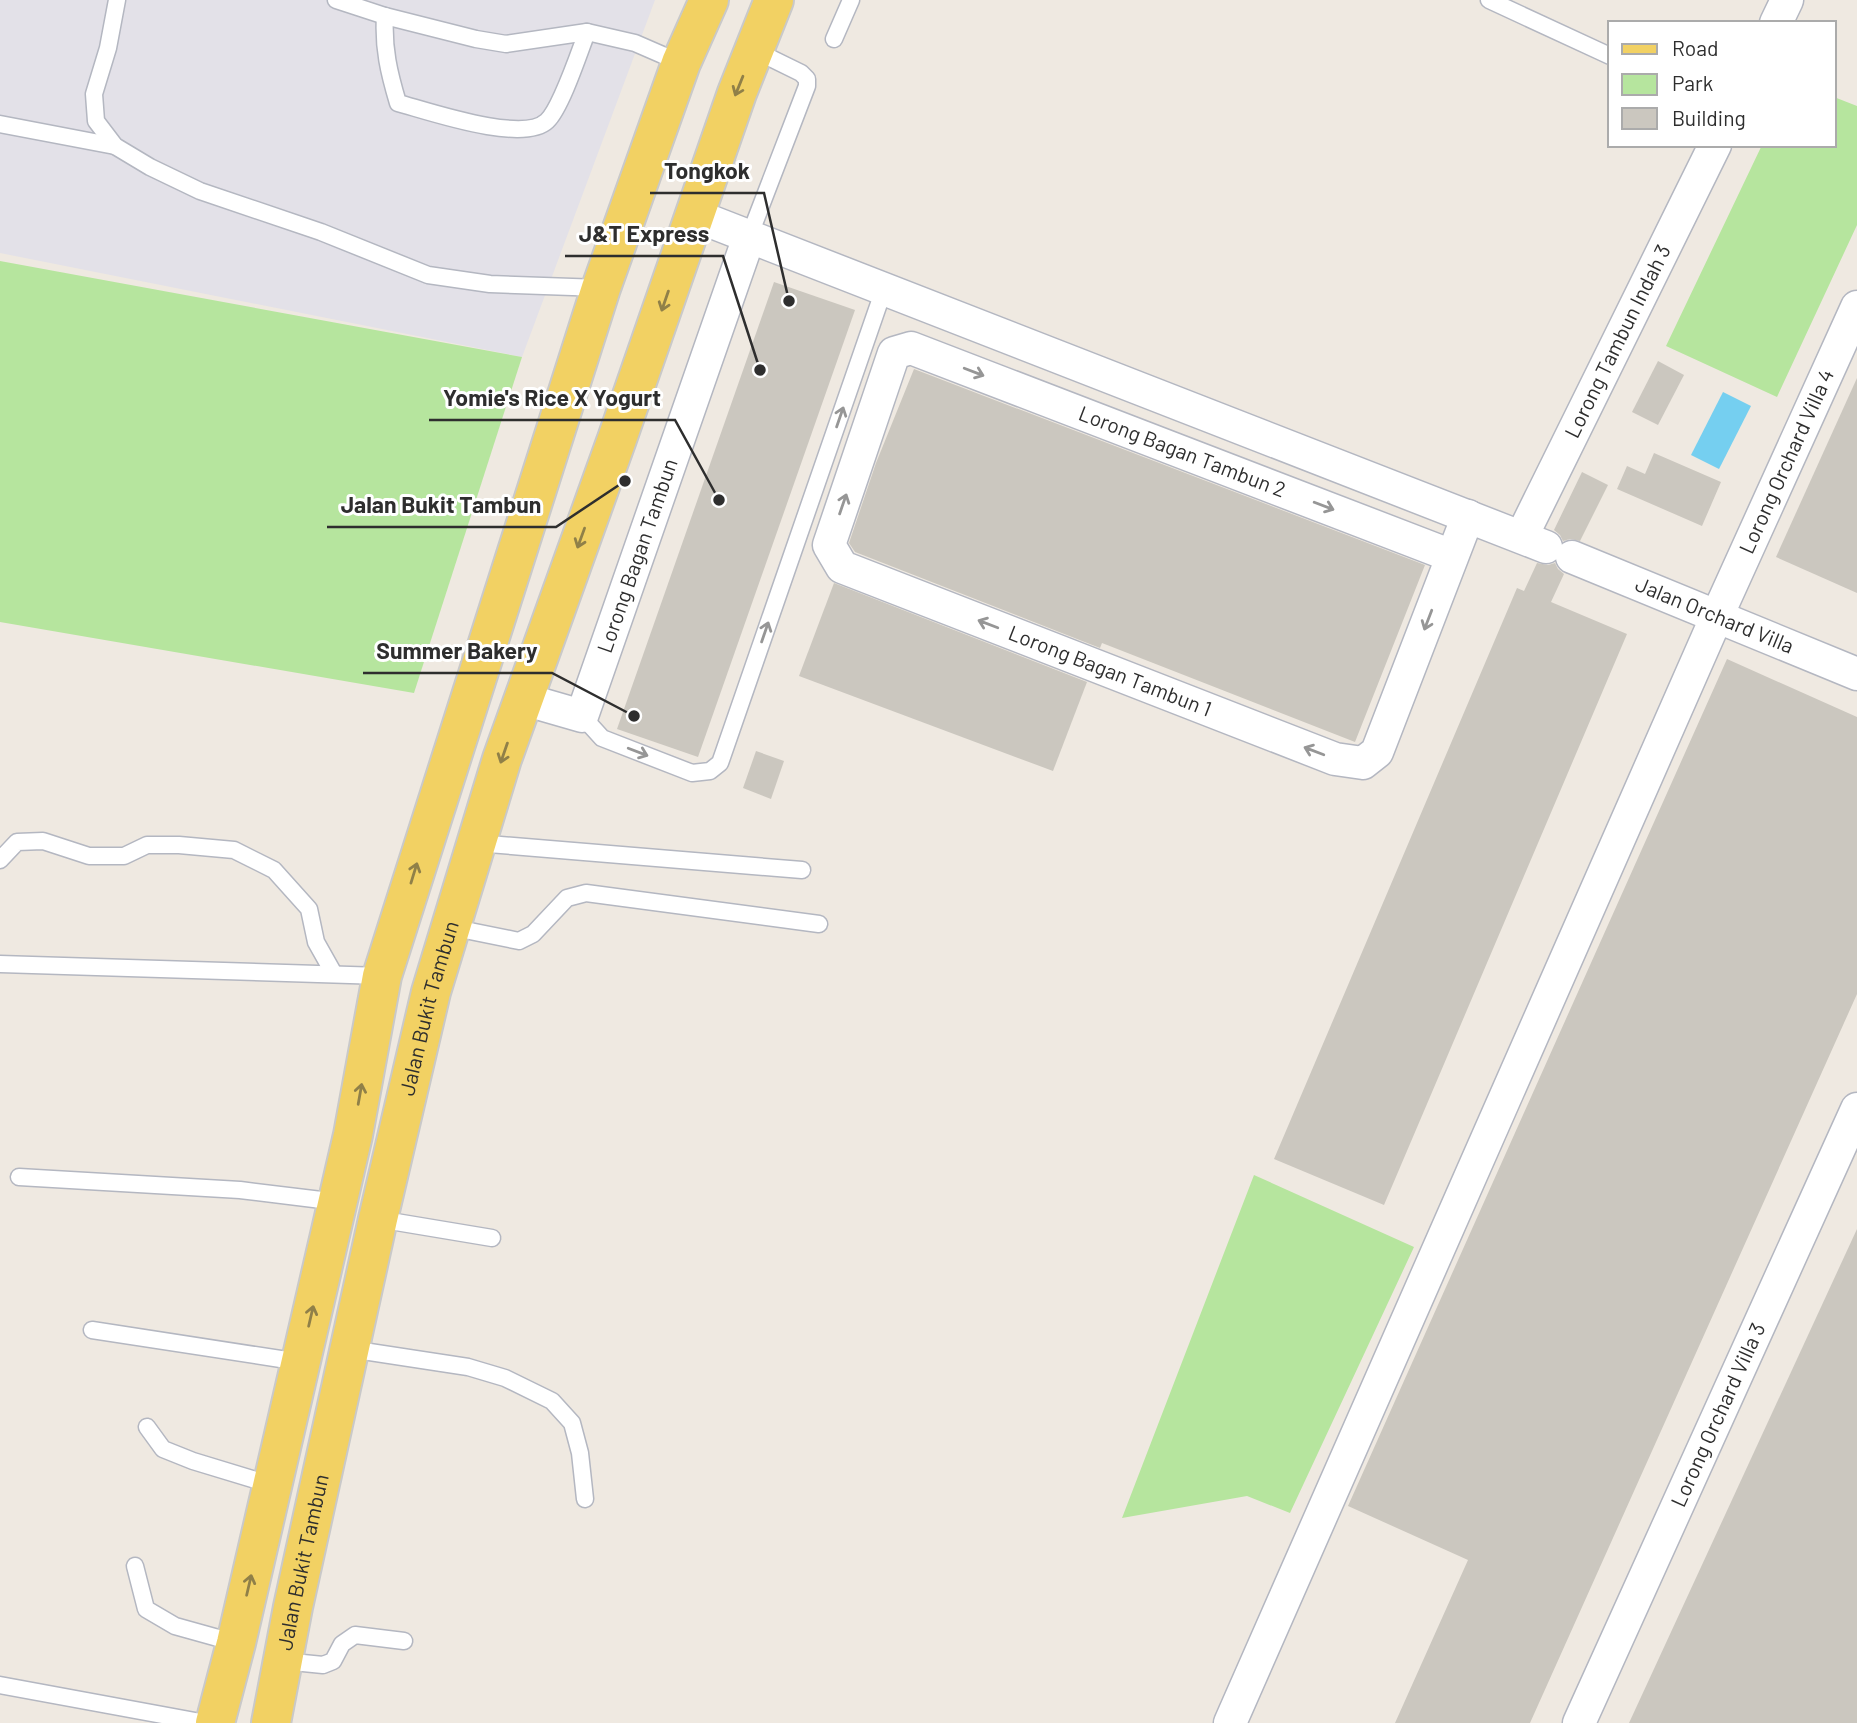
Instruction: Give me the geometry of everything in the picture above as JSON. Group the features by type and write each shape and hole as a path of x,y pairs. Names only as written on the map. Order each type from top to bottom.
{"main road":[{"path":"215,1723 236,1643 353,1135 382,976 601,288 681,62 709,0"},
{"name":"Jalan Bukit Tambun","path":"271,1723 379,1219 431,992 450,927 523,699 737,93 775,0"}],"street":[{"path":"1777,21 1787,0"},
{"name":"Lorong Tambun Indah 3","path":"1547,547 1714,147"},
{"name":"Jalan Orchard Villa","path":"694,215 1547,547 1857,674"},
{"name":"Lorong Bagan Tambun","path":"582,716 749,237"},
{"name":"Lorong Orchard Villa 4","path":"1230,1723 1717,616 1857,307"},
{"name":"Lorong Bagan Tambun 2","path":"842,566 829,545 894,353 911,348 1452,556"},
{"path":"1452,556 1468,516"},
{"name":"Lorong Bagan Tambun 1","path":"842,566 1335,759 1363,763 1377,752 1452,556"},
{"path":"523,699 582,716"},
{"name":"Lorong Orchard Villa 3","path":"1579,1723 1857,1109"}],"lane":[{"path":"115,146 96,121 94,94 117,0"},
{"path":"336,0 385,16 476,39 506,44 587,32 635,43 681,62"},
{"path":"834,39 851,0"},
{"path":"1489,0 1608,55"},
{"path":"385,16 387,65 398,103 459,121 514,130 532,128 546,122 558,103 587,32"},
{"path":"749,237 807,86 807,79 802,72 754,50"},
{"path":"0,124 115,146 150,167 200,191 321,232 428,275 490,284 601,288"},
{"path":"582,716 602,738 692,773 710,771 720,763 884,289"},
{"path":"0,860 17,842 43,841 89,856 124,856 147,845 234,850 274,870 309,909 316,942 334,974"},
{"path":"476,843 802,870"},
{"path":"450,927 519,941 533,934 567,898 586,893 818,924"},
{"path":"1,959 382,976"},
{"path":"19,1177 240,1190 338,1202"},
{"path":"379,1219 492,1238"},
{"path":"92,1331 300,1362"},
{"path":"350,1349 468,1367 505,1378 552,1401 572,1423 580,1453 584,1499"},
{"path":"147,1427 163,1449 272,1485"},
{"path":"135,1566 146,1609 175,1626 236,1643"},
{"path":"283,1661 323,1665 333,1661 342,1644 355,1635 404,1641"},
{"path":"0,1685 206,1723"}],"shaded area":[{"path":"0,0 655,0 522,357 0,253"}],"green space":[{"path":"1836,98 1857,106 1857,225 1777,397 1666,346 1761,147 1836,147"},
{"path":"0,261 522,357 414,693 0,622"},
{"path":"1254,1175 1414,1247 1290,1513 1247,1496 1122,1518"}],"water":[{"path":"1723,392 1751,406 1719,469 1691,455"}],"building":[{"path":"774,282 855,310 698,757 617,729"},
{"path":"1658,361 1684,375 1658,425 1632,412"},
{"path":"914,369 1425,565 1355,742 1102,643 1100,648 855,552 849,543 876,463"},
{"path":"1857,378 1857,593 1776,557"},
{"path":"1654,453 1721,482 1702,526 1617,489 1627,466 1645,474"},
{"path":"1582,472 1608,485 1580,541 1563,541 1554,530"},
{"path":"1537,563 1555,563 1564,574 1551,602 1627,634 1384,1205 1274,1159 1517,588 1524,591"},
{"path":"834,583 1087,682 1053,771 799,676"},
{"path":"1727,659 1857,717 1857,994 1530,1723 1395,1723 1468,1560 1348,1506"},
{"path":"756,751 784,761 771,799 743,788"},
{"path":"1857,1229 1857,1723 1629,1723"}],"place":[{"name":"Tongkok","path":"789,301"},
{"name":"J&T Express","path":"760,370"},
{"name":"Jalan Bukit Tambun","path":"625,481"},
{"name":"Yomie's Rice X Yogurt","path":"719,500"},
{"name":"Summer Bakery","path":"634,716"}]}
